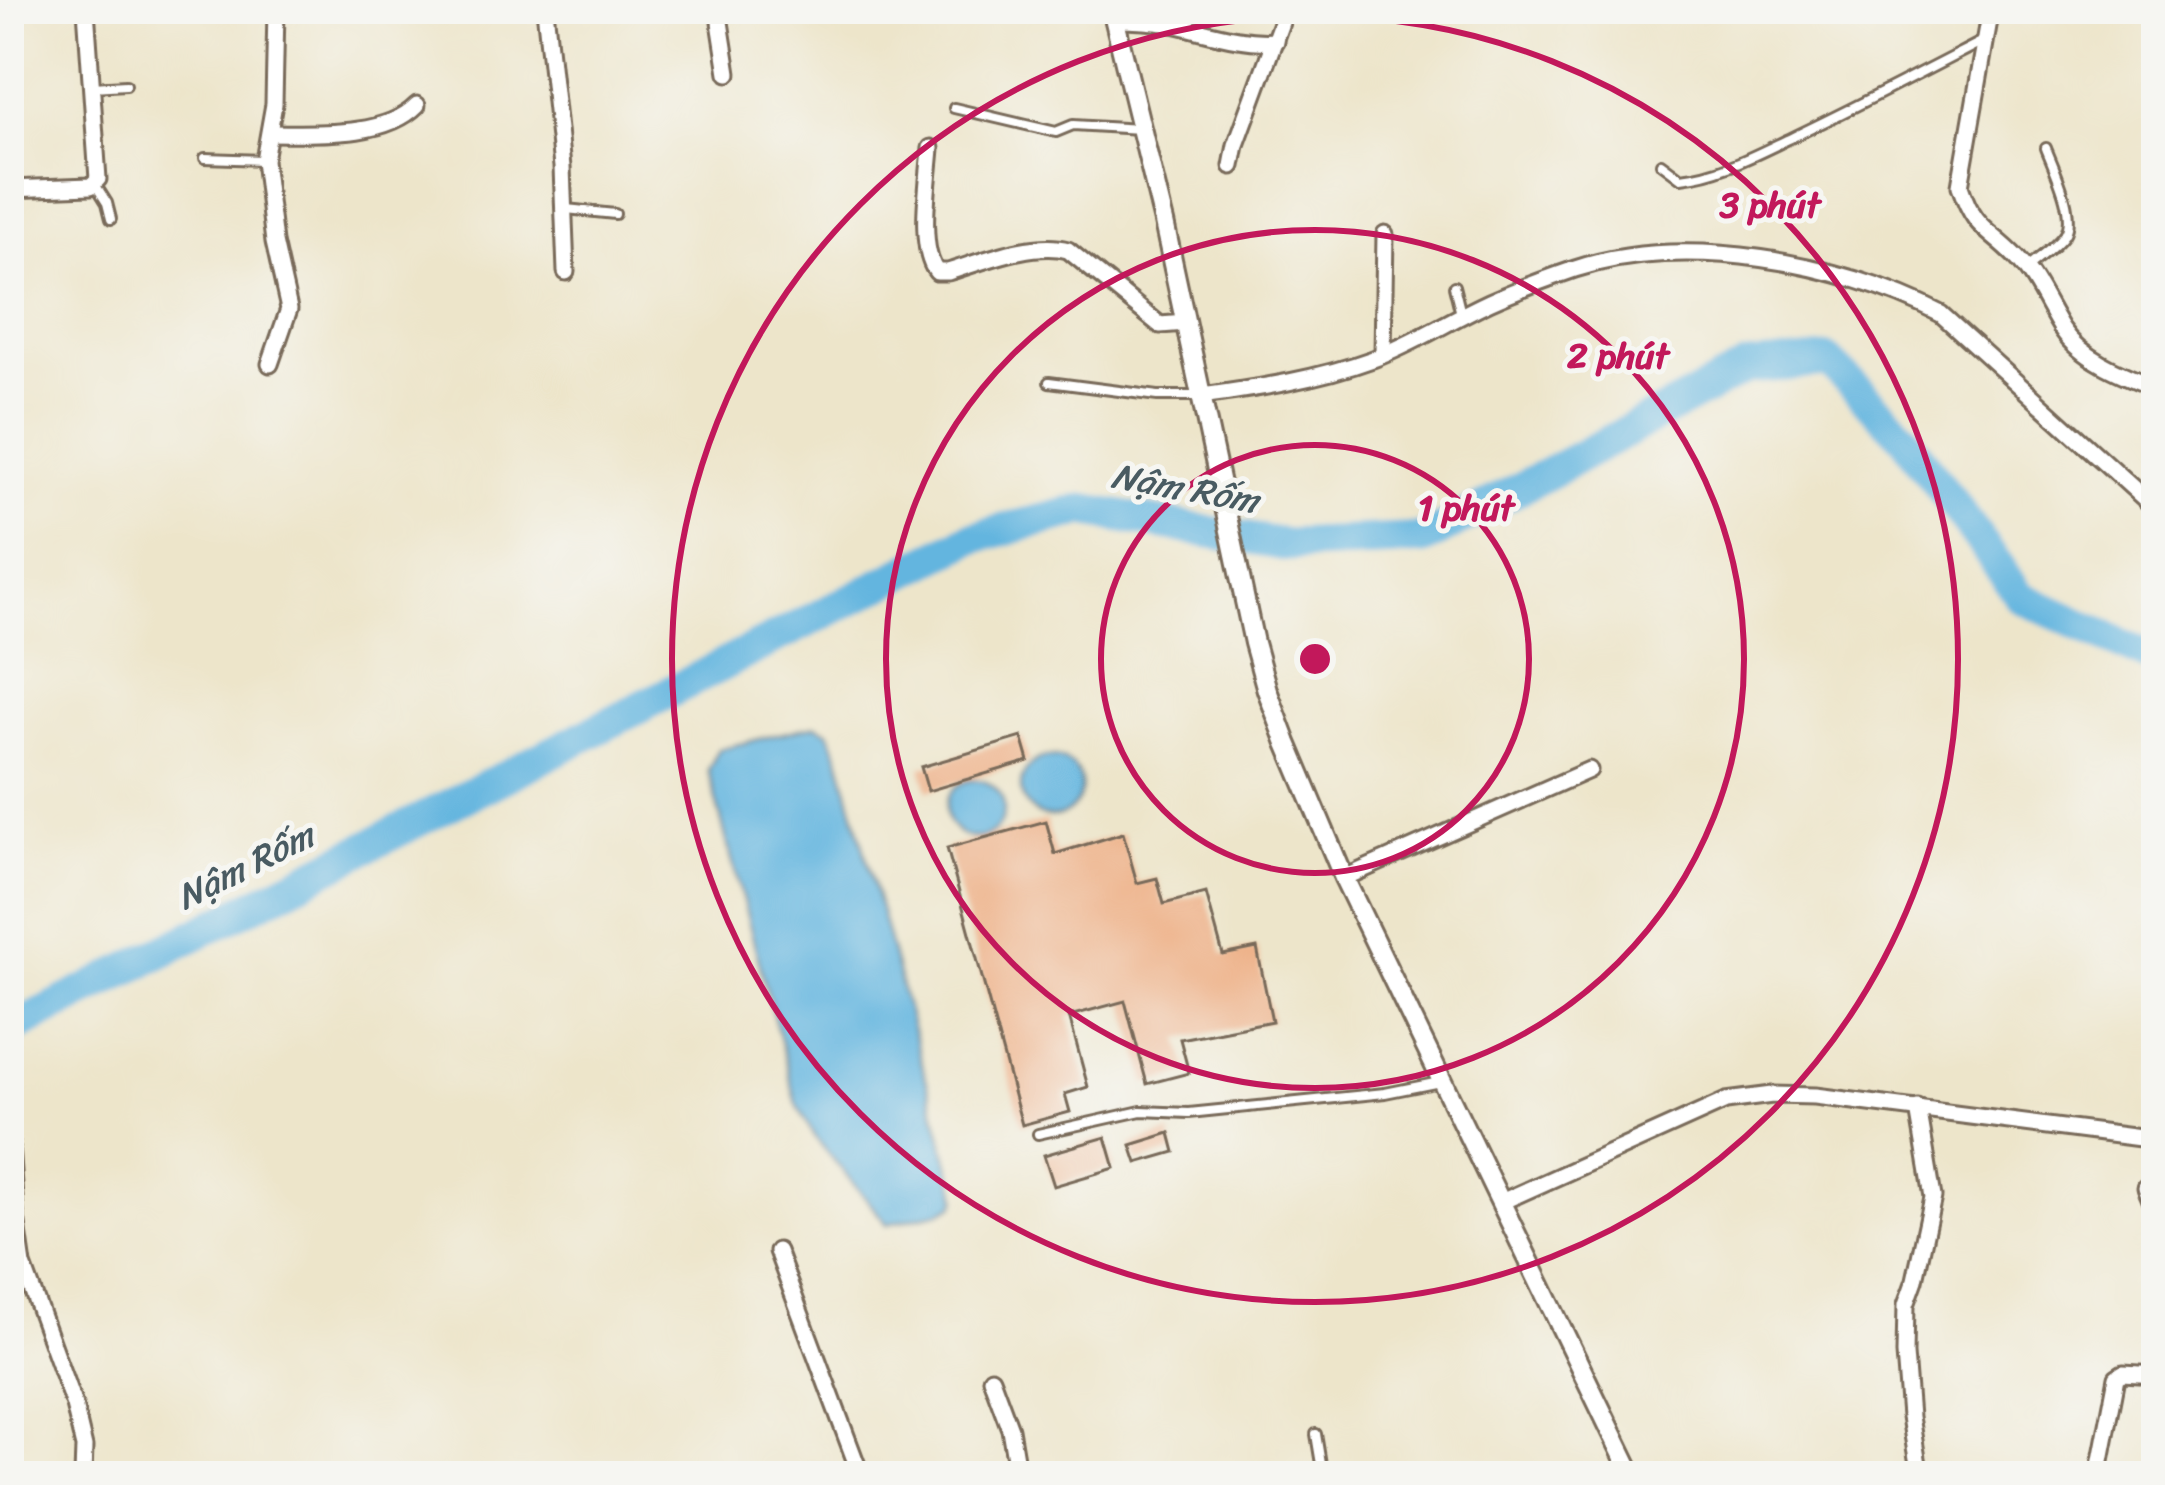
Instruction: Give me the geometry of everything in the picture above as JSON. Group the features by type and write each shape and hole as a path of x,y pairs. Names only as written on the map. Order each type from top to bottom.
{"street":[{"path":"9,190 70,188 95,184 98,179 86,9"},
{"path":"270,364 289,309 274,242 264,160 274,104 276,9"},
{"path":"545,9 565,209 566,272"},
{"path":"718,9 728,73"},
{"path":"1232,166 1286,9"},
{"path":"1991,9 1960,186 1978,225 2026,269 2066,334 2082,351 2156,388"},
{"path":"1275,41 1258,43 1113,15 1186,323 1254,643 1287,743 1344,878 1634,1476"},
{"path":"271,133 374,128 406,117 417,105"},
{"path":"931,148 926,224 929,262 937,272 1054,246 1068,250 1160,326 1186,323"},
{"path":"1383,354 1385,234"},
{"path":"1204,404 1383,354 1489,302 1578,268 1646,254 1751,257 1845,276 1941,314 2156,509"},
{"path":"1344,878 1589,770"},
{"path":"1501,1202 1726,1100 1772,1095 1918,1108 2156,1140"},
{"path":"1918,1108 1933,1197 1906,1305 1908,1396 1919,1476"},
{"path":"9,1132 23,1265 74,1405 84,1447 83,1476"},
{"path":"2146,1188 2156,1212"},
{"path":"776,1251 861,1476"},
{"path":"2098,1476 2116,1378 2123,1373 2156,1375"},
{"path":"992,1378 1010,1429 1018,1476"}],"lane":[{"path":"1661,163 1681,178 1740,162 1986,39"},
{"path":"92,87 126,85"},
{"path":"955,108 1056,133 1072,125 1141,130"},
{"path":"2026,269 2058,242 2069,220 2046,148"},
{"path":"205,158 264,160"},
{"path":"95,184 111,219"},
{"path":"565,209 614,214"},
{"path":"1454,286 1461,316"},
{"path":"1049,382 1204,404"},
{"path":"1038,1134 1141,1111 1233,1109 1385,1093 1442,1081"},
{"path":"1316,1434 1323,1476"}],"water":[{"path":"816,725 828,731 839,757 958,1197 955,1205 940,1212 887,1224 814,1136 797,1104 708,770 719,749"},
{"path":"1051,757 1072,766 1081,787 1072,808 1051,817 1030,808 1021,787 1030,766"},
{"path":"975,780 995,789 1004,809 995,829 975,838 955,829 946,809 955,789"}],"building":[{"path":"1022,737 1029,761 928,791 921,767"},
{"path":"1046,821 1055,854 1123,833 1137,883 1157,878 1164,904 1206,893 1223,955 1257,948 1272,1021 1180,1039 1189,1073 1147,1084 1125,1001 1069,1016 1088,1087 1065,1094 1070,1112 1022,1125 947,848"},
{"path":"1170,1133 1175,1152 1137,1163 1131,1145"},
{"path":"1106,1137 1115,1168 1054,1186 1044,1155"}],"waterway":[{"name":"Nậm Rốm","path":"9,1030 971,538 1083,510 1285,545 1424,539 1747,368 1828,361 1904,436 2021,597 2156,660"}]}
